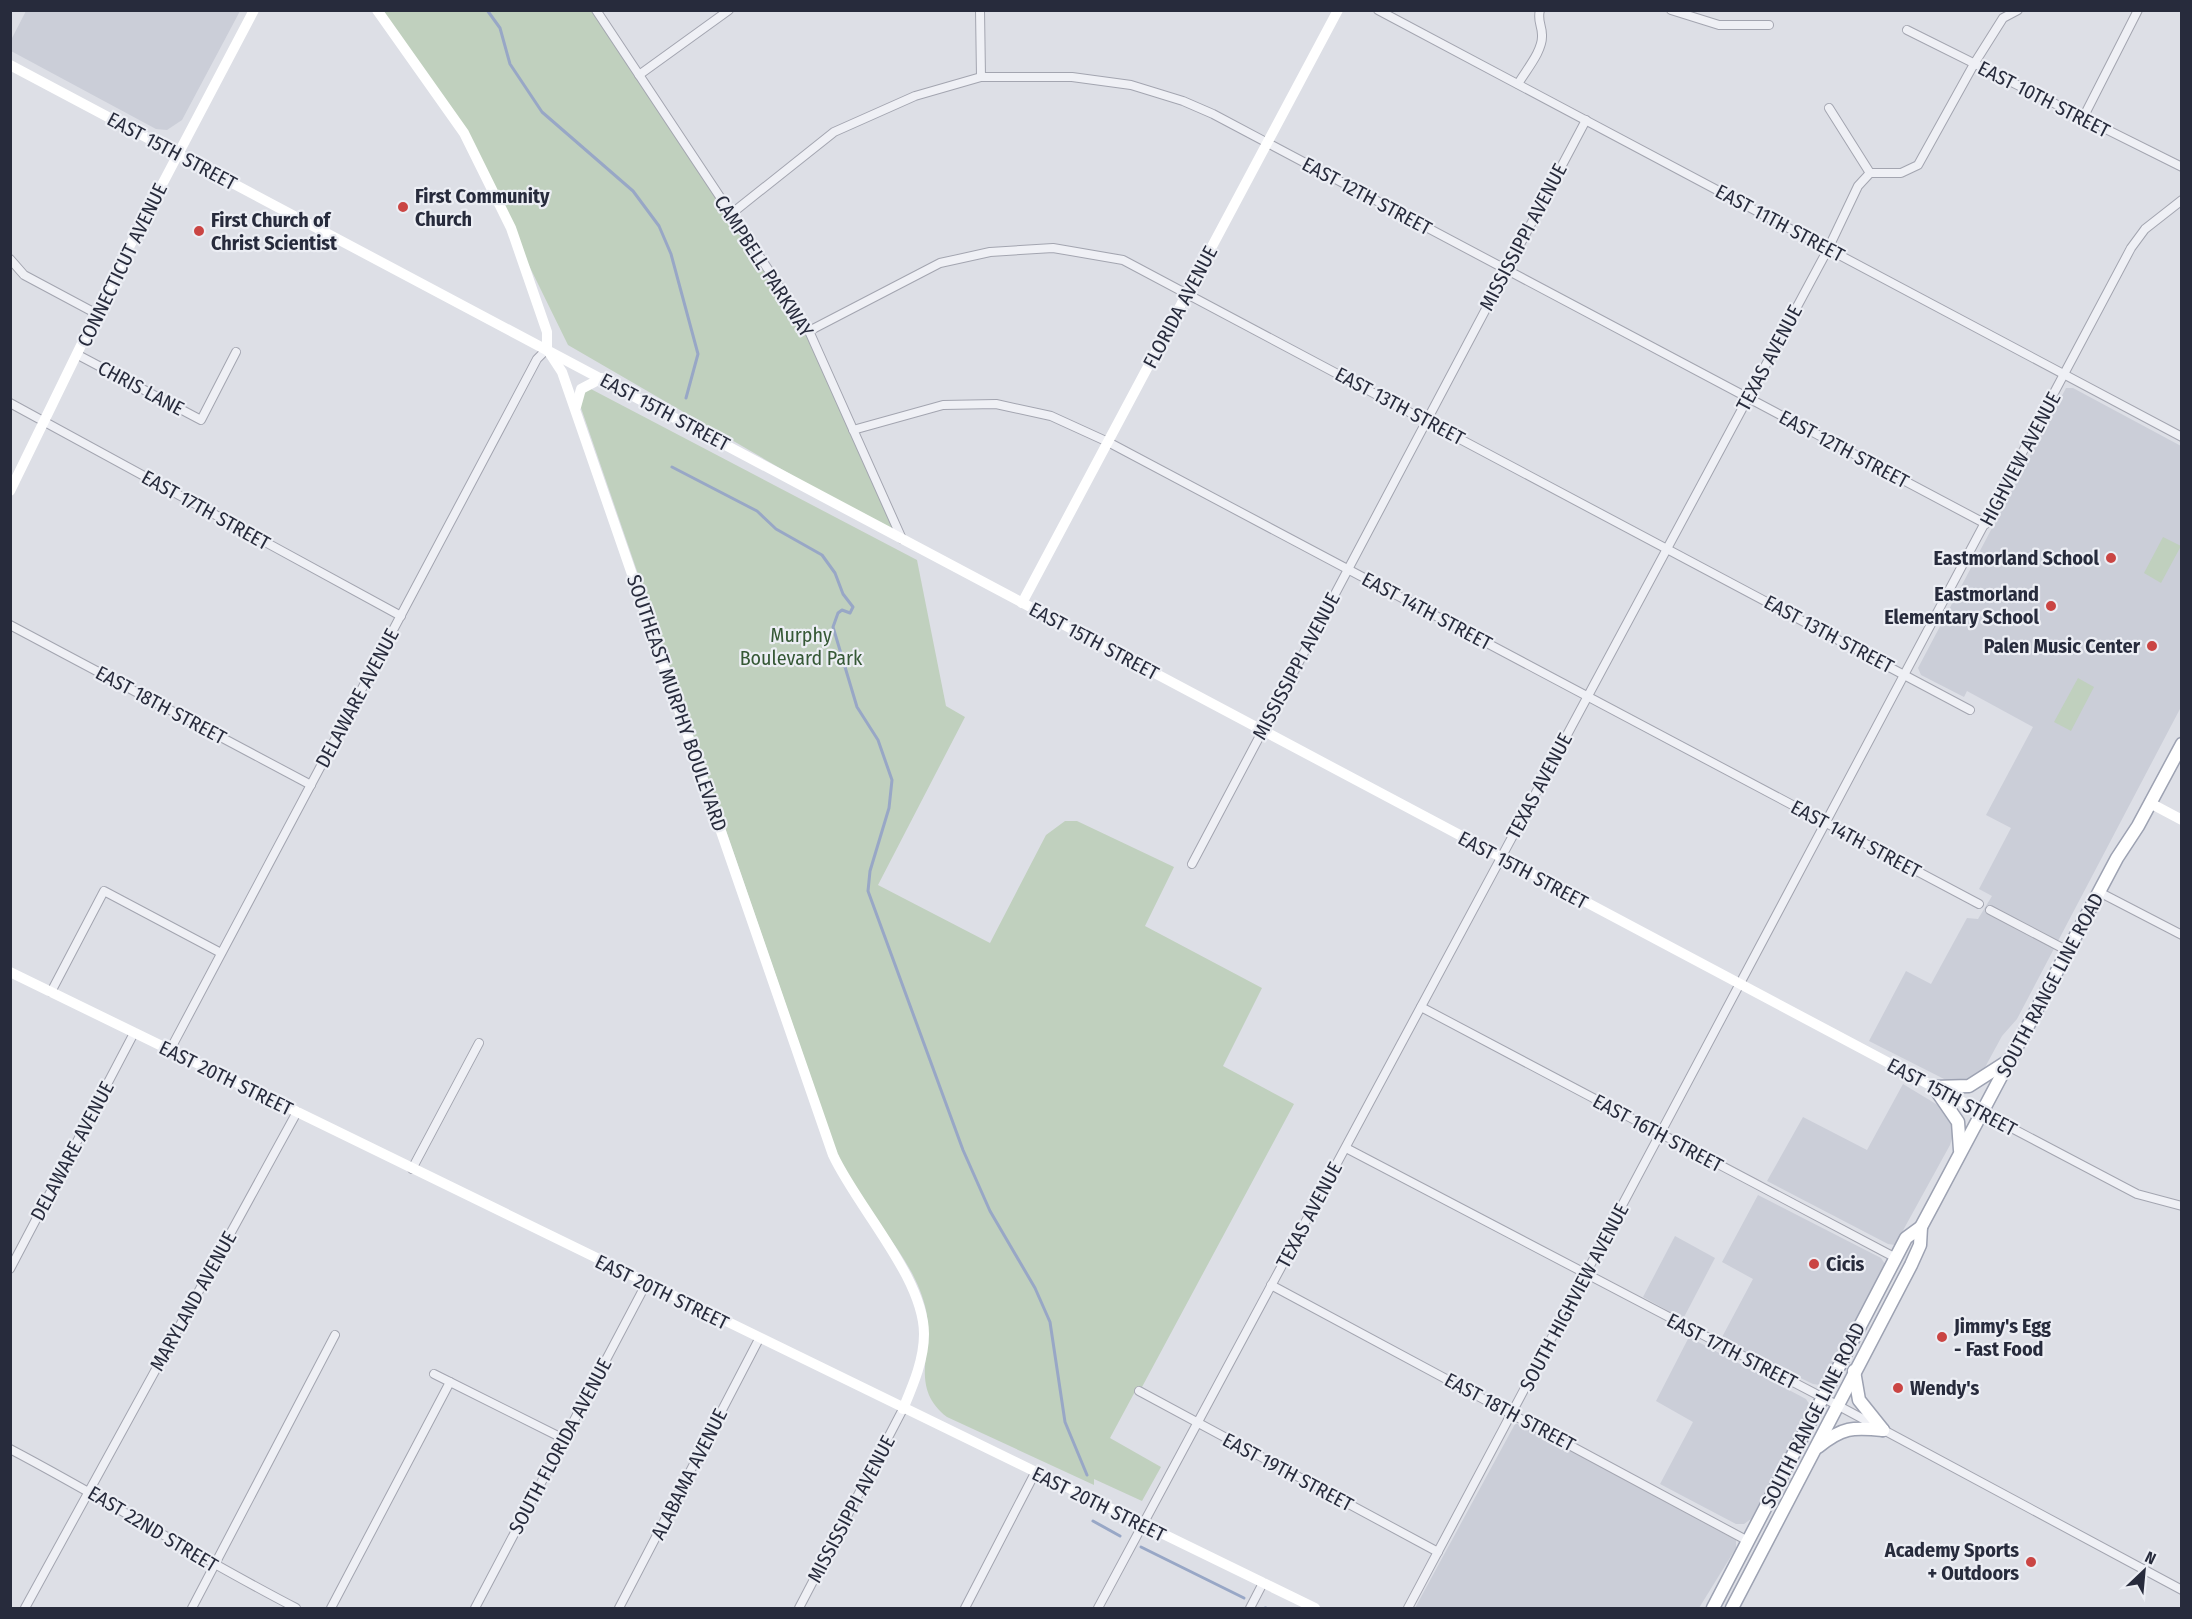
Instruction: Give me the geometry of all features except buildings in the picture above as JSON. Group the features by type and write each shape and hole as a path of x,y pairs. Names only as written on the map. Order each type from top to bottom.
{"main road":[{"name":"CONNECTICUT AVENUE","path":"10,491 178,154 254,10"},
{"name":"SOUTHEAST MURPHY BOULEVARD","path":"377,10 464,133 511,228 547,332 547,349 562,372 577,414 833,1155 846,1183 913,1287 921,1309 923,1351 903,1409"},
{"name":"FLORIDA AVENUE","path":"1022,603 1338,10"},
{"name":"EAST 15TH STREET","path":"10,65 602,378 1740,986 1983,1113"},
{"path":"577,414 576,401 581,389 602,378"},
{"name":"SOUTH RANGE LINE ROAD","path":"1713,1608 1906,1238 1921,1227 2099,892 2181,744"},
{"path":"2150,803 2181,820"},
{"name":"EAST 20TH STREET","path":"10,972 646,1284 1315,1608"},
{"path":"1934,1087 1969,1086 2011,1059"},
{"path":"1934,1087 1958,1122 1961,1144 1959,1157"},
{"name":"SOUTH RANGE LINE ROAD","path":"1732,1608 1920,1245 1921,1227"},
{"path":"1854,1371 1859,1401 1883,1430"},
{"path":"1811,1453 1842,1430 1856,1428 1883,1430"}],"street":[{"name":"CAMPBELL PARKWAY","path":"596,10 808,331 902,539"},
{"path":"639,75 729,10"},
{"path":"980,10 981,77"},
{"name":"EAST 11TH STREET","path":"1378,10 2180,434"},
{"path":"1518,84 1540,44 1542,33 1538,20 1540,10"},
{"path":"1671,10 1719,26 1769,25"},
{"path":"1829,108 1870,173 1901,173 1918,165 1974,63 2004,18 2018,10"},
{"path":"2083,118 2138,10"},
{"name":"EAST 10TH STREET","path":"1907,30 2181,167"},
{"name":"EAST 12TH STREET","path":"731,214 834,132 915,96 981,77 1072,77 1131,85 1203,110 1986,524"},
{"name":"MISSISSIPPI AVENUE","path":"1192,864 1586,120"},
{"name":"TEXAS AVENUE","path":"1098,1608 1828,249 1858,186 1870,173"},
{"name":"HIGHVIEW AVENUE","path":"1740,986 2131,248 2145,229 2181,200"},
{"name":"EAST 13TH STREET","path":"808,331 940,263 990,252 1053,248 1123,260 1970,710"},
{"path":"10,259 24,274 97,314"},
{"name":"DELAWARE AVENUE","path":"170,1050 220,952 537,359 547,349"},
{"name":"CHRIS LANE","path":"78,355 201,420 236,352"},
{"name":"EAST 17TH STREET","path":"10,403 401,616"},
{"name":"EAST 14TH STREET","path":"854,430 943,405 996,404 1052,416 1108,442 1979,904"},
{"name":"EAST 18TH STREET","path":"10,625 311,785"},
{"path":"51,992 104,891 220,952"},
{"path":"2099,892 2181,935"},
{"path":"1990,910 2068,951"},
{"name":"SOUTH HIGHVIEW AVENUE","path":"1408,1608 1740,986"},
{"name":"EAST 16TH STREET","path":"1420,1007 1896,1258"},
{"name":"DELAWARE AVENUE","path":"10,1269 134,1033"},
{"path":"412,1169 479,1043"},
{"name":"MARYLAND AVENUE","path":"25,1608 297,1112"},
{"name":"EAST 15TH STREET","path":"1983,1113 2137,1194 2181,1206"},
{"name":"EAST 17TH STREET","path":"1346,1148 1838,1405 2181,1590"},
{"name":"SOUTH FLORIDA AVENUE","path":"475,1608 646,1284"},
{"name":"EAST 18TH STREET","path":"1271,1285 1748,1541"},
{"path":"192,1608 335,1335"},
{"name":"ALABAMA AVENUE","path":"619,1608 759,1339"},
{"path":"434,1374 564,1439"},
{"path":"331,1608 450,1382"},
{"name":"EAST 19TH STREET","path":"1138,1391 1438,1552"},
{"name":"MISSISSIPPI AVENUE","path":"799,1608 903,1409"},
{"name":"EAST 22ND STREET","path":"10,1449 90,1491 214,1566 296,1608"},
{"path":"964,1608 1035,1473"},
{"path":"1250,1608 1263,1583"}],"shaded area":[{"path":"26,10 240,11 182,120 167,130 156,129 11,51 11,40"},
{"path":"2066,388 2073,388 2181,446 2181,707 2017,1019 2002,1036 1983,1071 1965,1082 1948,1081 1869,1041 1906,971 1931,984 1967,918 1978,919 1992,896 1979,889 2011,828 1986,815 2033,727 1967,691 1964,697 1921,675 1918,668"},
{"path":"1903,1084 1941,1107 1952,1125 1953,1135 1950,1145 1895,1245 1888,1244 1767,1181 1803,1117 1867,1150"},
{"path":"1758,1195 1881,1258 1885,1264 1825,1380 1820,1385 1813,1384 1721,1339 1753,1279 1722,1262"},
{"path":"1675,1236 1715,1258 1683,1319 1643,1297"},
{"path":"1689,1337 1806,1399 1811,1407 1751,1519 1744,1524 1736,1524 1660,1484 1693,1422 1656,1401"},
{"path":"1515,1424 1522,1424 1736,1540 1736,1548 1699,1608 1415,1608"}],"green space":[{"path":"377,11 596,11 809,331 902,539 568,345 464,133"},
{"name":"Murphy Boulevard Park","path":"589,388 917,560 946,706 965,717 878,885 990,943 1046,835 1065,821 1077,821 1174,867 1145,926 1262,988 1223,1066 1294,1104 1142,1387 1138,1386 1110,1438 1161,1467 1142,1501 1094,1479 1094,1485 947,1417 935,1405 928,1393 925,1368 928,1325 921,1293 905,1261 854,1187 834,1145 580,405 580,399"},
{"path":"2163,537 2181,546 2161,583 2144,573"},
{"path":"2078,678 2094,687 2071,731 2054,722"}],"waterway":[{"path":"487,10 500,28 510,64 542,112 633,191 659,226 671,254 698,354 686,398"},
{"path":"672,467 757,511 776,529 822,555 835,573 843,594 853,607 850,613 842,610 838,613 833,627 857,707 878,740 892,780 889,808 870,871 868,891 963,1150 990,1211 1035,1288 1050,1322 1065,1422 1087,1475"},
{"path":"1093,1521 1120,1536"},
{"path":"1141,1547 1244,1598"}],"place":[{"name":"First Community Church","path":"403,207"},
{"name":"First Church of Christ Scientist","path":"199,231"},
{"name":"Eastmorland School","path":"2111,558"},
{"name":"Eastmorland Elementary School","path":"2051,606"},
{"name":"Palen Music Center","path":"2152,646"},
{"name":"Cicis","path":"1814,1264"},
{"name":"Jimmy's Egg - Fast Food","path":"1942,1337"},
{"name":"Wendy's","path":"1898,1388"},
{"name":"Academy Sports + Outdoors","path":"2031,1562"}]}
